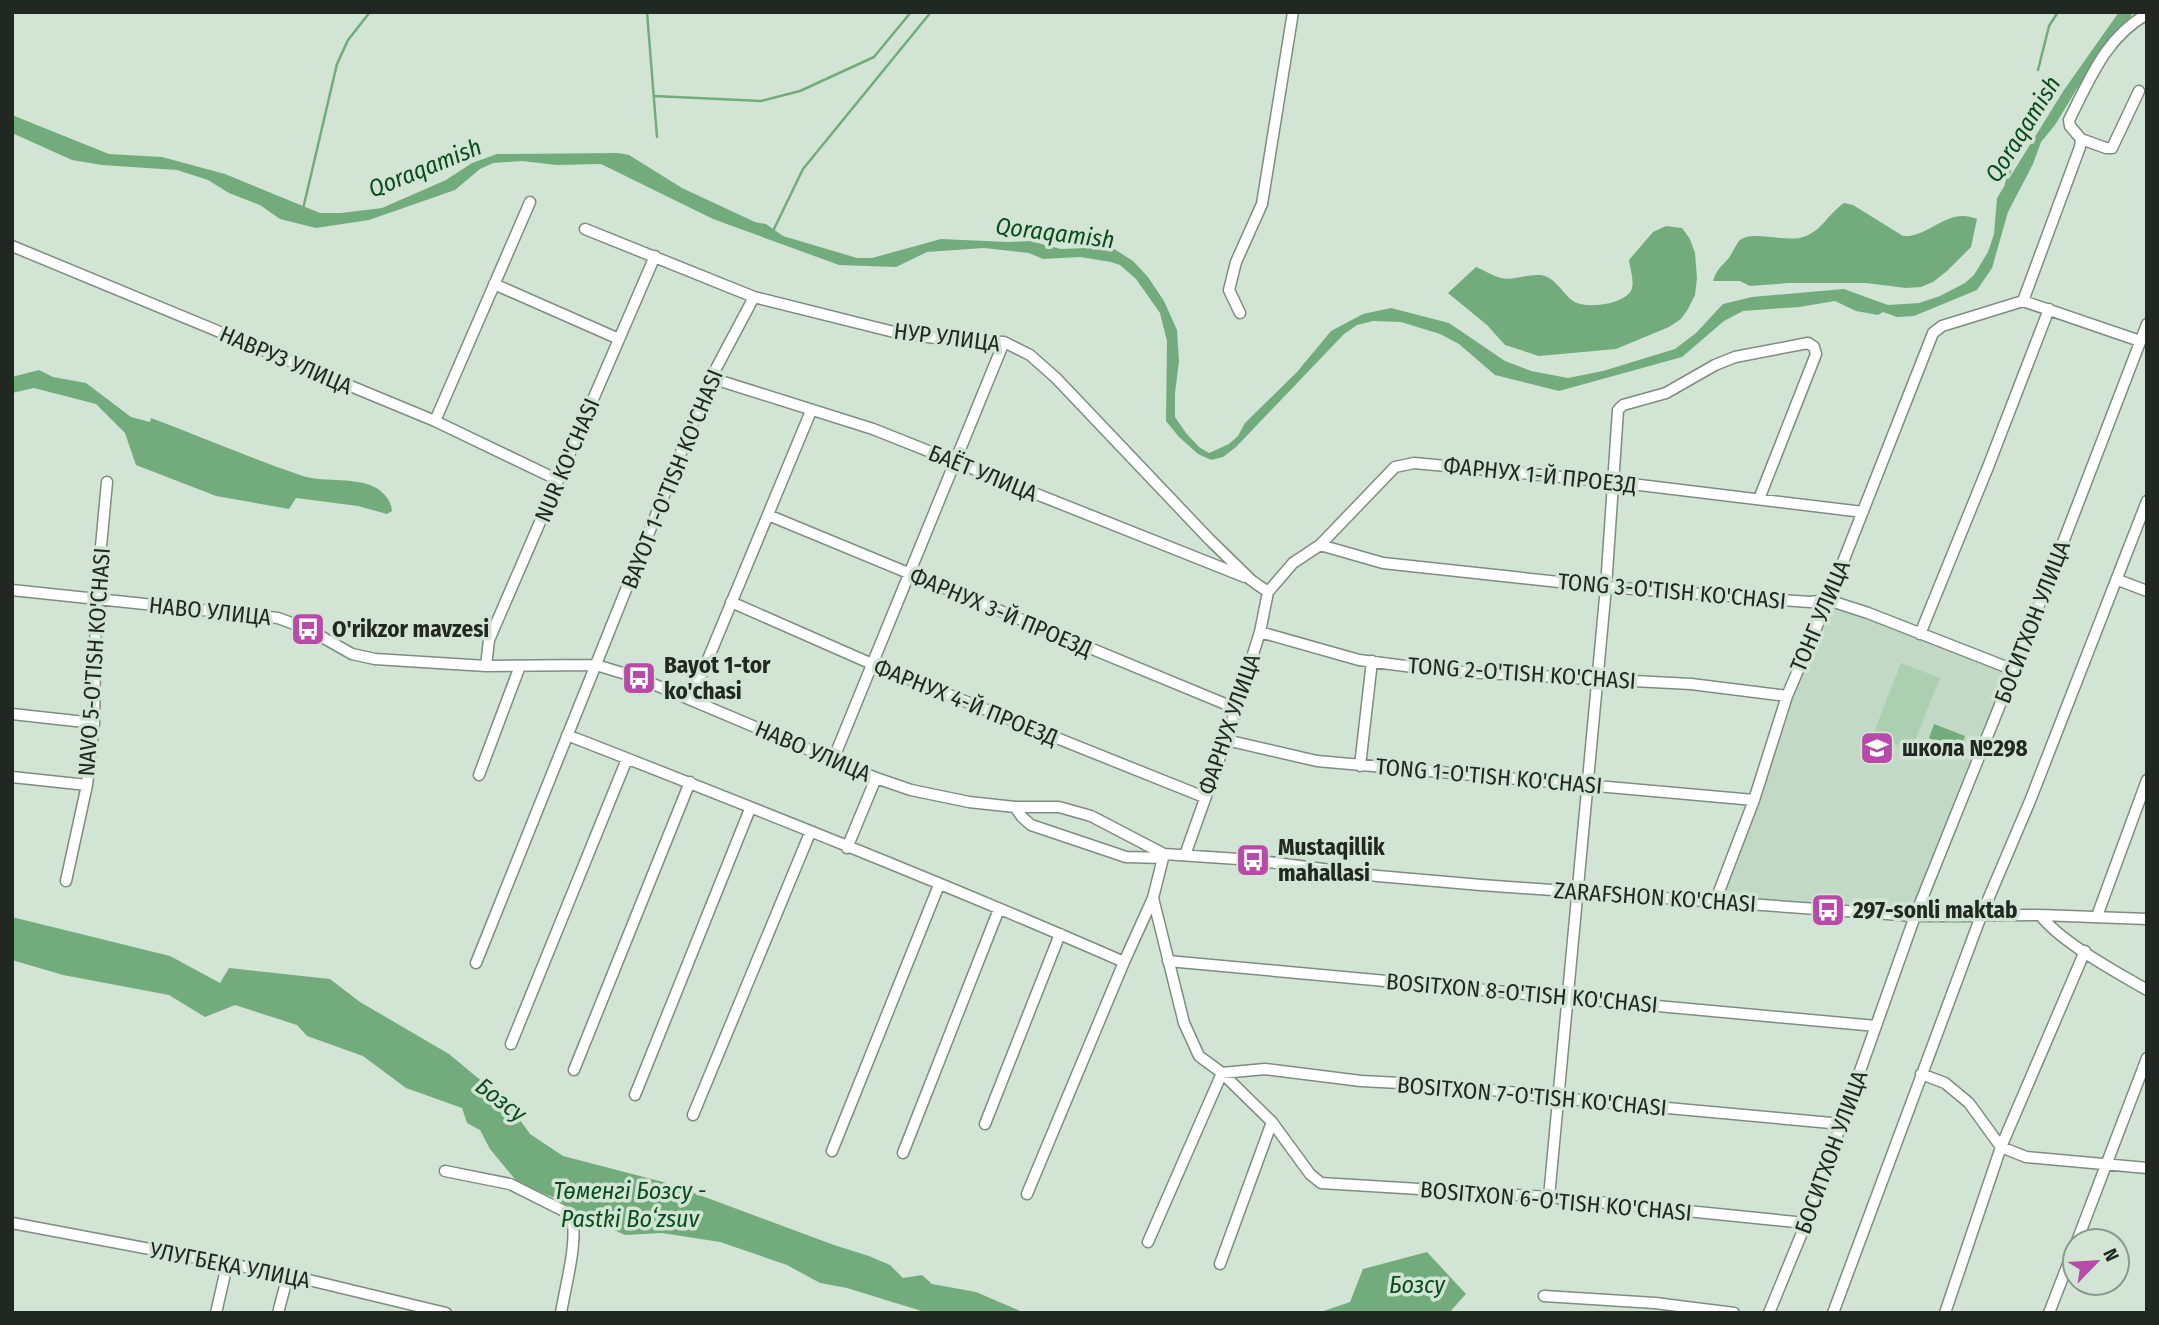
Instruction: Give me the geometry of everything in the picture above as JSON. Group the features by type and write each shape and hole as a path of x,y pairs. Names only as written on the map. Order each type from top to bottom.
{"street":[{"path":"1240,313 1229,290 1236,261 1262,204 1293,12"},
{"path":"2138,92 2112,148 2081,139 2070,126 2069,120 2104,52 2124,28 2147,14"},
{"path":"2081,139 2023,301 2140,341"},
{"path":"435,421 530,202"},
{"name":"НУР УЛИЦА","path":"585,229 754,298 898,333 951,340 1004,342 1030,355 1056,378 1209,539 1251,580 1268,592"},
{"name":"НАВРУЗ УЛИЦА","path":"12,246 435,421 558,480"},
{"name":"NUR KO'CHASI","path":"486,666 489,640 655,256"},
{"path":"495,284 619,339"},
{"name":"BAYOT 1-O'TISH KO'CHASI","path":"476,963 711,378 754,298"},
{"name":"ТОНГ УЛИЦА","path":"1715,902 1754,800 1787,696 1828,600 1933,333 1942,326 2023,301"},
{"path":"1920,635 2049,309"},
{"name":"БОСИТХОН УЛИЦА","path":"1769,1313 1806,1223 1915,916 2014,670 2147,324"},
{"path":"833,760 1004,342"},
{"path":"1549,1197 1606,587 1618,410 1623,405 1666,393 1715,365 1735,357 1808,343 1816,354 1759,499"},
{"name":"БАЁТ УЛИЦА","path":"711,378 873,429 1251,580"},
{"path":"691,700 811,411"},
{"name":"ФАРНУХ 1-Й ПРОЕЗД","path":"1268,592 1293,563 1321,545 1395,467 1414,463 1615,482 1863,512"},
{"name":"NAVO 5-O'TISH KO'CHASI","path":"66,881 87,785 94,723 96,600 107,482"},
{"path":"1833,1313 1981,916 2030,801 2147,501"},
{"name":"ФАРНУХ 3-Й ПРОЕЗД","path":"768,515 1235,708"},
{"name":"TONG 3-O'TISH KO'CHASI","path":"1321,545 1383,564 1606,587 1810,602 1828,600 2014,670"},
{"path":"2118,580 2147,591"},
{"name":"НАВО УЛИЦА","path":"12,590 278,618 308,629 352,654 375,659 486,666 596,664 639,678 876,778 911,790 969,802 1015,807 1059,807 1091,816 1164,856"},
{"name":"ФАРНУХ УЛИЦА","path":"1185,855 1226,740 1260,632 1268,592"},
{"name":"ФАРНУХ 4-Й ПРОЕЗД","path":"731,602 872,664 1204,797"},
{"name":"TONG 2-O'TISH KO'CHASI","path":"1260,632 1372,661 1444,671 1596,677 1691,684 1787,696"},
{"path":"1360,766 1372,661"},
{"path":"479,775 520,666"},
{"path":"12,713 94,723"},
{"path":"567,735 691,782 750,809 1124,962"},
{"name":"TONG 1-O'TISH KO'CHASI","path":"1226,740 1317,761 1360,766 1754,800"},
{"path":"511,1044 627,759"},
{"path":"12,777 87,785"},
{"path":"848,848 876,778"},
{"path":"2097,916 2147,780"},
{"path":"574,1069 691,782"},
{"name":"ZARAFSHON KO'CHASI","path":"1015,807 1031,825 1126,857 1185,855 1253,860 1378,876 1915,916 2040,915 2147,919"},
{"path":"635,1096 750,809"},
{"path":"694,1115 810,833"},
{"path":"1027,1194 1153,898 1164,856"},
{"path":"832,1151 939,885"},
{"path":"1153,898 1184,1023 1199,1056 1223,1073 1272,1122 1220,1264"},
{"path":"903,1153 999,909"},
{"path":"2040,915 2047,924 2085,951 2147,990"},
{"path":"985,1124 1060,934"},
{"path":"1945,1313 2001,1147 2085,951"},
{"name":"BOSITXON 8-O'TISH KO'CHASI","path":"1168,961 1876,1026"},
{"path":"2082,1227 2147,1058"},
{"name":"BOSITXON 7-O'TISH KO'CHASI","path":"1223,1073 1265,1069 1842,1124"},
{"path":"1148,1242 1223,1073"},
{"path":"1921,1074 1945,1083 1969,1104 2001,1147 2026,1157 2147,1168"},
{"name":"BOSITXON 6-O'TISH KO'CHASI","path":"1272,1122 1310,1174 1321,1183 1549,1197 1806,1223"},
{"path":"445,1171 510,1184 571,1217 573,1224 569,1264 561,1313"},
{"name":"УЛУГБЕКА УЛИЦА","path":"12,1223 288,1275 446,1313"},
{"path":"216,1313 227,1265"},
{"path":"278,1313 288,1275"},
{"path":"2049,1313 2061,1282"},
{"path":"1544,1296 1655,1303 1734,1313"}],"shaded area":[{"name":"школа №298","path":"1828,600 2014,670 1915,916 1715,902 1787,696"},
{"path":"1901,663 1940,678 1911,750 1873,735"}],"water":[{"path":"2119,12 2133,12 2125,28 2078,87 2055,125 2041,142 2033,164 2008,212 1992,268 1977,290 1914,316 1897,317 1883,312 1878,315 1856,311 1835,301 1743,311 1724,321 1682,357 1559,391 1495,375 1459,344 1440,334 1401,322 1373,321 1357,325 1344,334 1236,447 1223,457 1211,460 1198,454 1166,421 1167,341 1160,313 1136,279 1120,265 1111,262 1080,257 1043,259 1029,253 984,248 927,252 896,267 839,265 713,219 601,164 557,165 522,161 493,163 480,169 455,190 369,220 316,228 280,219 260,205 229,193 208,180 177,170 102,165 72,160 12,133 12,115 109,154 162,157 225,174 320,213 382,208 446,180 472,163 497,154 618,153 629,155 682,188 755,222 766,224 783,236 857,258 872,258 941,239 1030,241 1061,249 1111,247 1133,261 1164,301 1177,330 1179,361 1175,417 1199,447 1209,453 1229,444 1238,436 1245,423 1297,372 1331,331 1363,314 1391,308 1449,323 1505,361 1531,371 1568,378 1603,371 1675,349 1696,333 1723,304 1752,297 1844,289 1888,305 1919,303 1940,296 1974,275 1988,252 1994,234 1997,198 2064,90"},
{"path":"1844,203 1853,205 1903,236 1921,232 1957,216 1977,219 1971,247 1947,271 1921,287 1866,283 1750,286 1740,281 1713,281 1717,271 1744,238 1796,238 1809,235"},
{"path":"1666,226 1682,228 1690,239 1695,253 1695,295 1681,319 1669,327 1616,349 1539,356 1505,345 1487,325 1448,293 1476,267 1506,279 1545,276 1579,304 1615,302 1629,294 1632,288 1629,260 1653,232"},
{"path":"39,370 53,377 86,383 131,417 150,422 151,418 303,476 370,485 386,496 392,511 387,514 358,506 296,498 289,509 216,496 136,465 125,433 96,404 34,388 12,393 12,377"},
{"path":"1934,724 1965,736 1960,750 1929,738"},
{"name":"Төменгі Бозсу - Pastki Boʻzsuv","path":"12,917 170,956 220,983 229,968 330,979 360,1002 449,1054 508,1103 530,1134 563,1156 667,1183 869,1256 890,1265 903,1278 922,1275 932,1284 976,1292 1025,1313 928,1313 847,1288 820,1283 787,1265 720,1242 662,1233 625,1235 585,1217 555,1198 519,1184 490,1149 480,1130 467,1123 462,1108 406,1088 363,1056 307,1036 297,1025 235,1005 205,1017 169,995 63,975 12,960"},
{"name":"Бозсу","path":"1427,1252 1466,1294 1449,1313 1318,1313 1350,1302 1363,1269"}],"waterway":[{"path":"303,209 337,64 348,40 370,12"},
{"path":"647,12 657,137"},
{"path":"654,96 761,101 800,91 874,57 911,12"},
{"path":"773,231 803,169 931,12"},
{"name":"Qoraqamish","path":"2038,70 2049,26 2058,12"},
{"name":"Qoraqamish","path":"2006,184 2019,141"}],"place":[{"name":"O'rikzor mavzesi","path":"308,629"},
{"name":"Bayot 1-tor ko'chasi","path":"639,678"},
{"name":"школа №298","path":"1877,748"},
{"name":"Mustaqillik mahallasi","path":"1253,860"},
{"name":"297-sonli maktab","path":"1828,910"}]}
